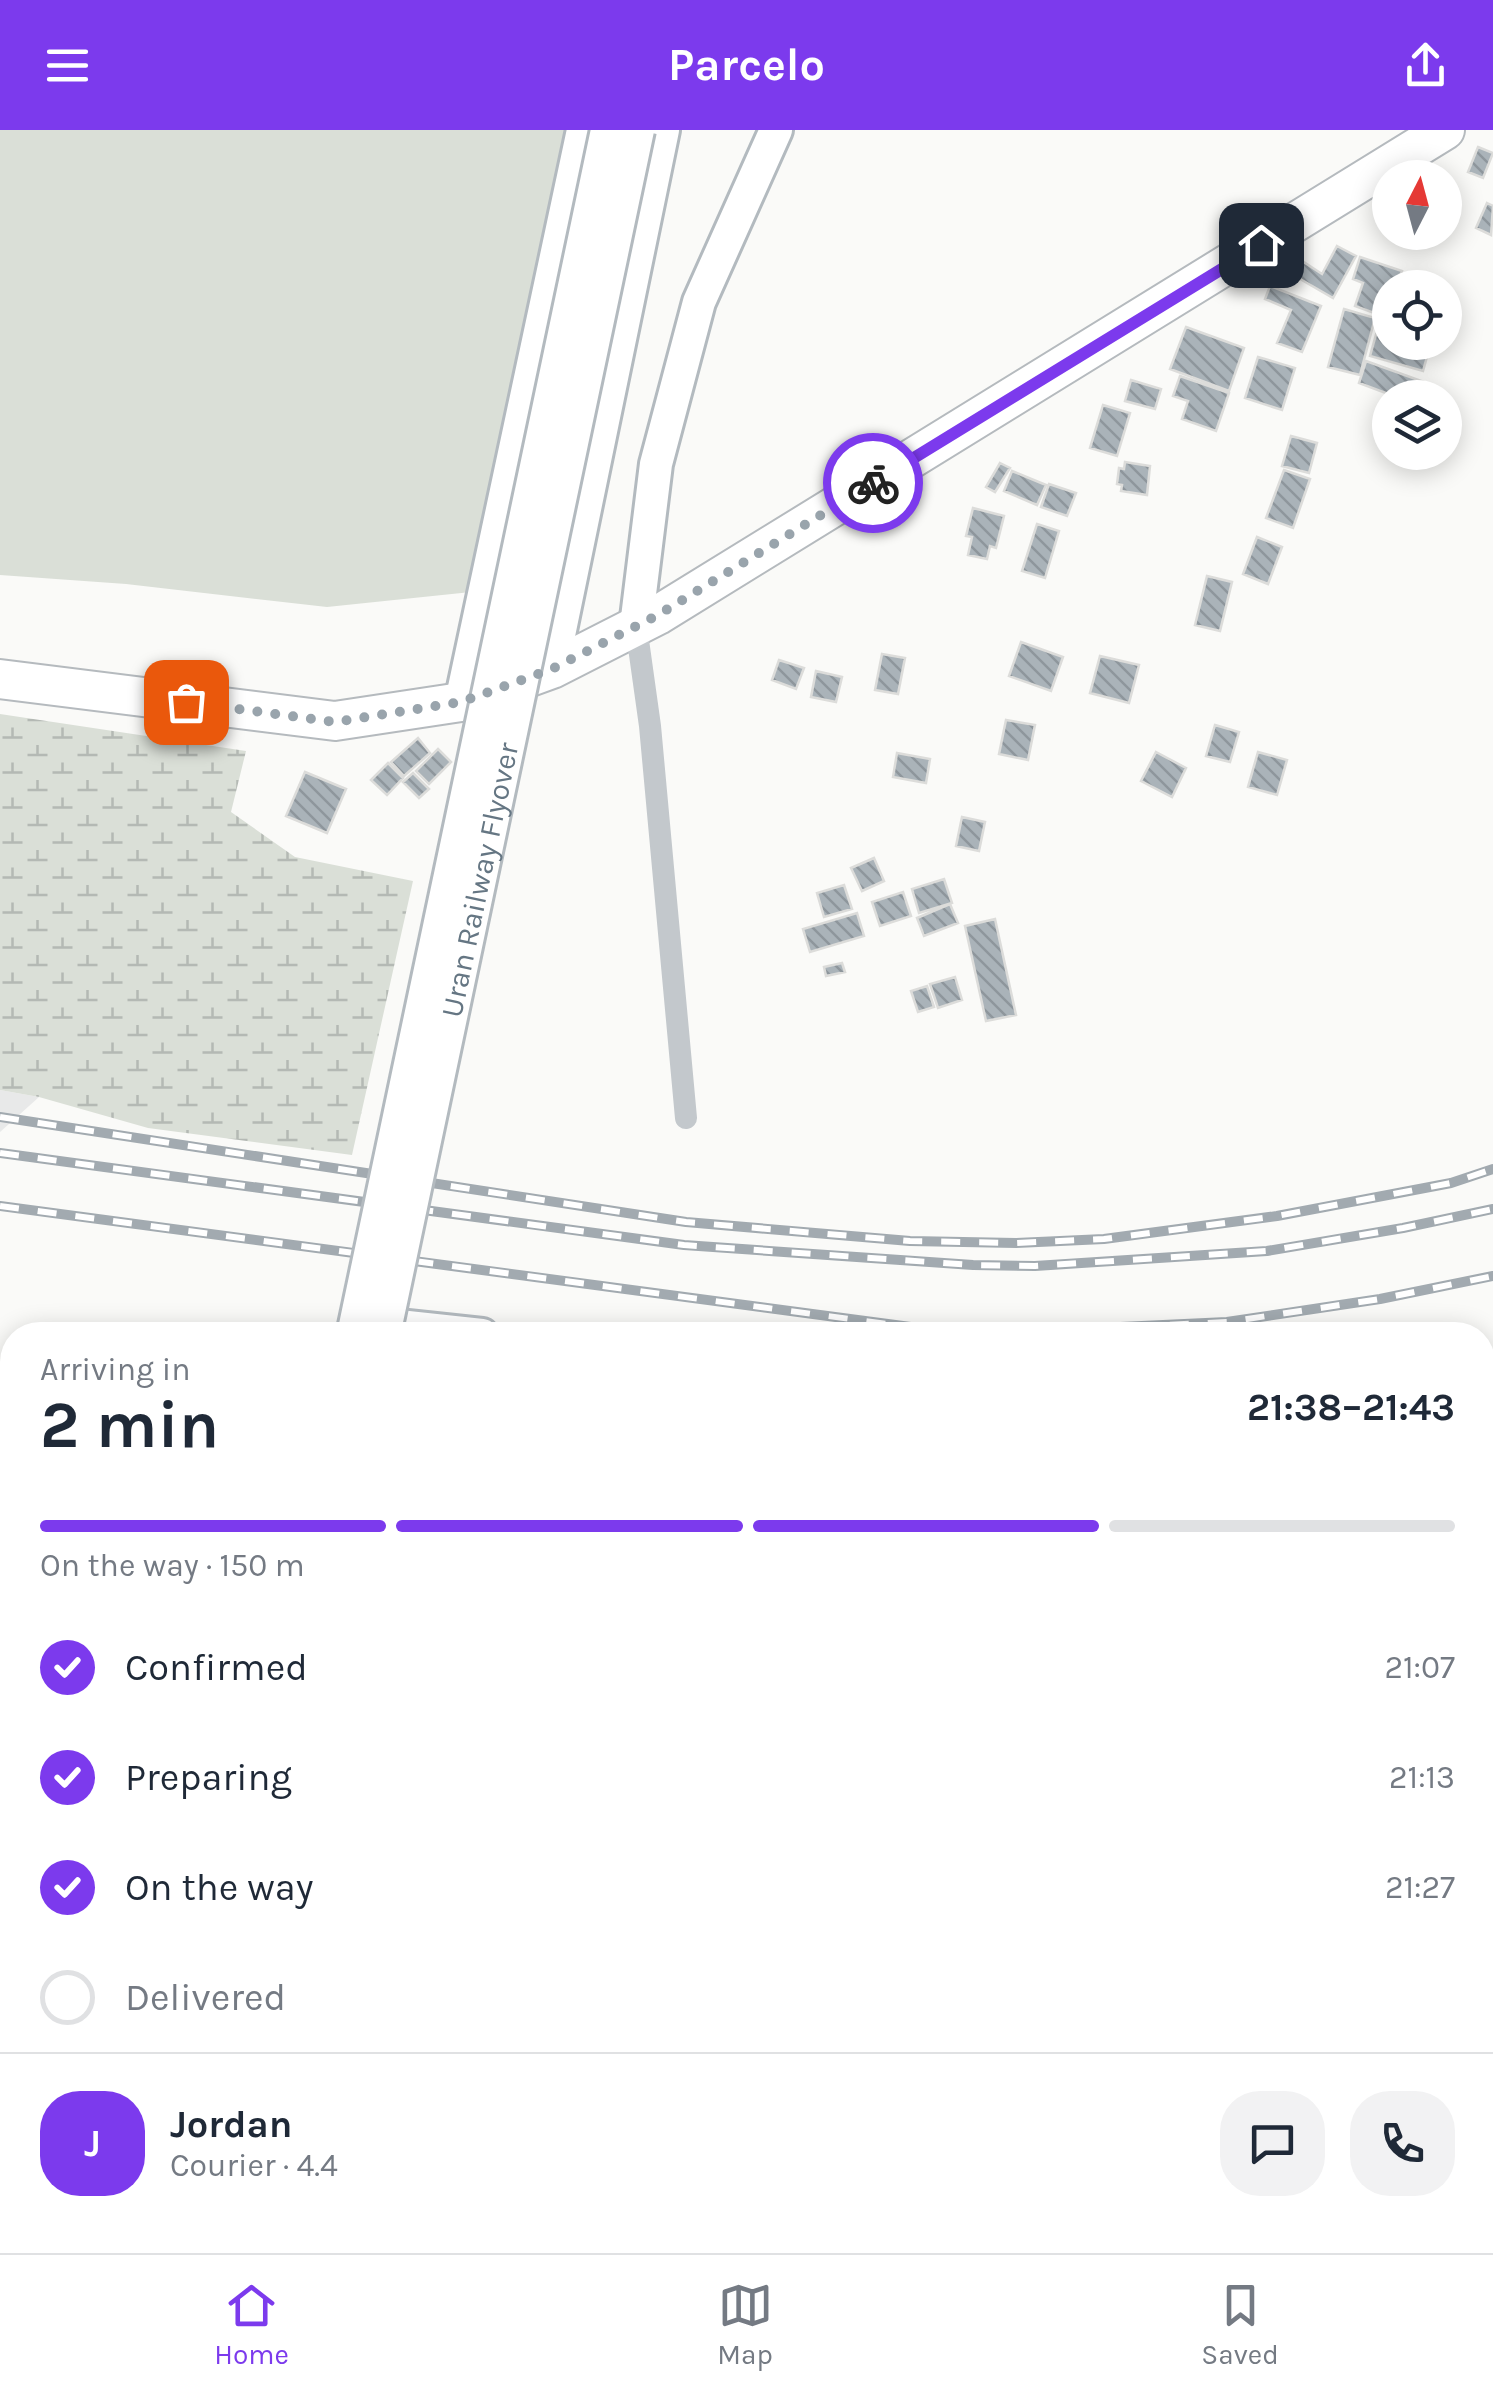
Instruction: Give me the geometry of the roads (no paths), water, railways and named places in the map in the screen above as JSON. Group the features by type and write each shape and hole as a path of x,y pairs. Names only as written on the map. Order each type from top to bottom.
{"main road":[{"path":"461,702 583,130"},
{"name":"Uran Railway Flyover","path":"356,1322 607,130"},
{"name":"Uran Railway Flyover","path":"387,1322 638,130"},
{"path":"552,669 664,130"},
{"path":"636,626 656,464 699,302 776,130"},
{"path":"0,679 335,722 461,702 552,669 636,626 1445,130"}],"street":[{"path":"636,626 650,726 686,1118"}],"railway":[{"path":"0,1117 686,1222 910,1241 1016,1243 1104,1239 1277,1216 1451,1183 1493,1169"},
{"path":"0,1153 684,1245 973,1265 1035,1266 1267,1251 1493,1209"},
{"path":"0,1206 873,1322"},
{"path":"1227,1322 1380,1299 1493,1276"}]}
